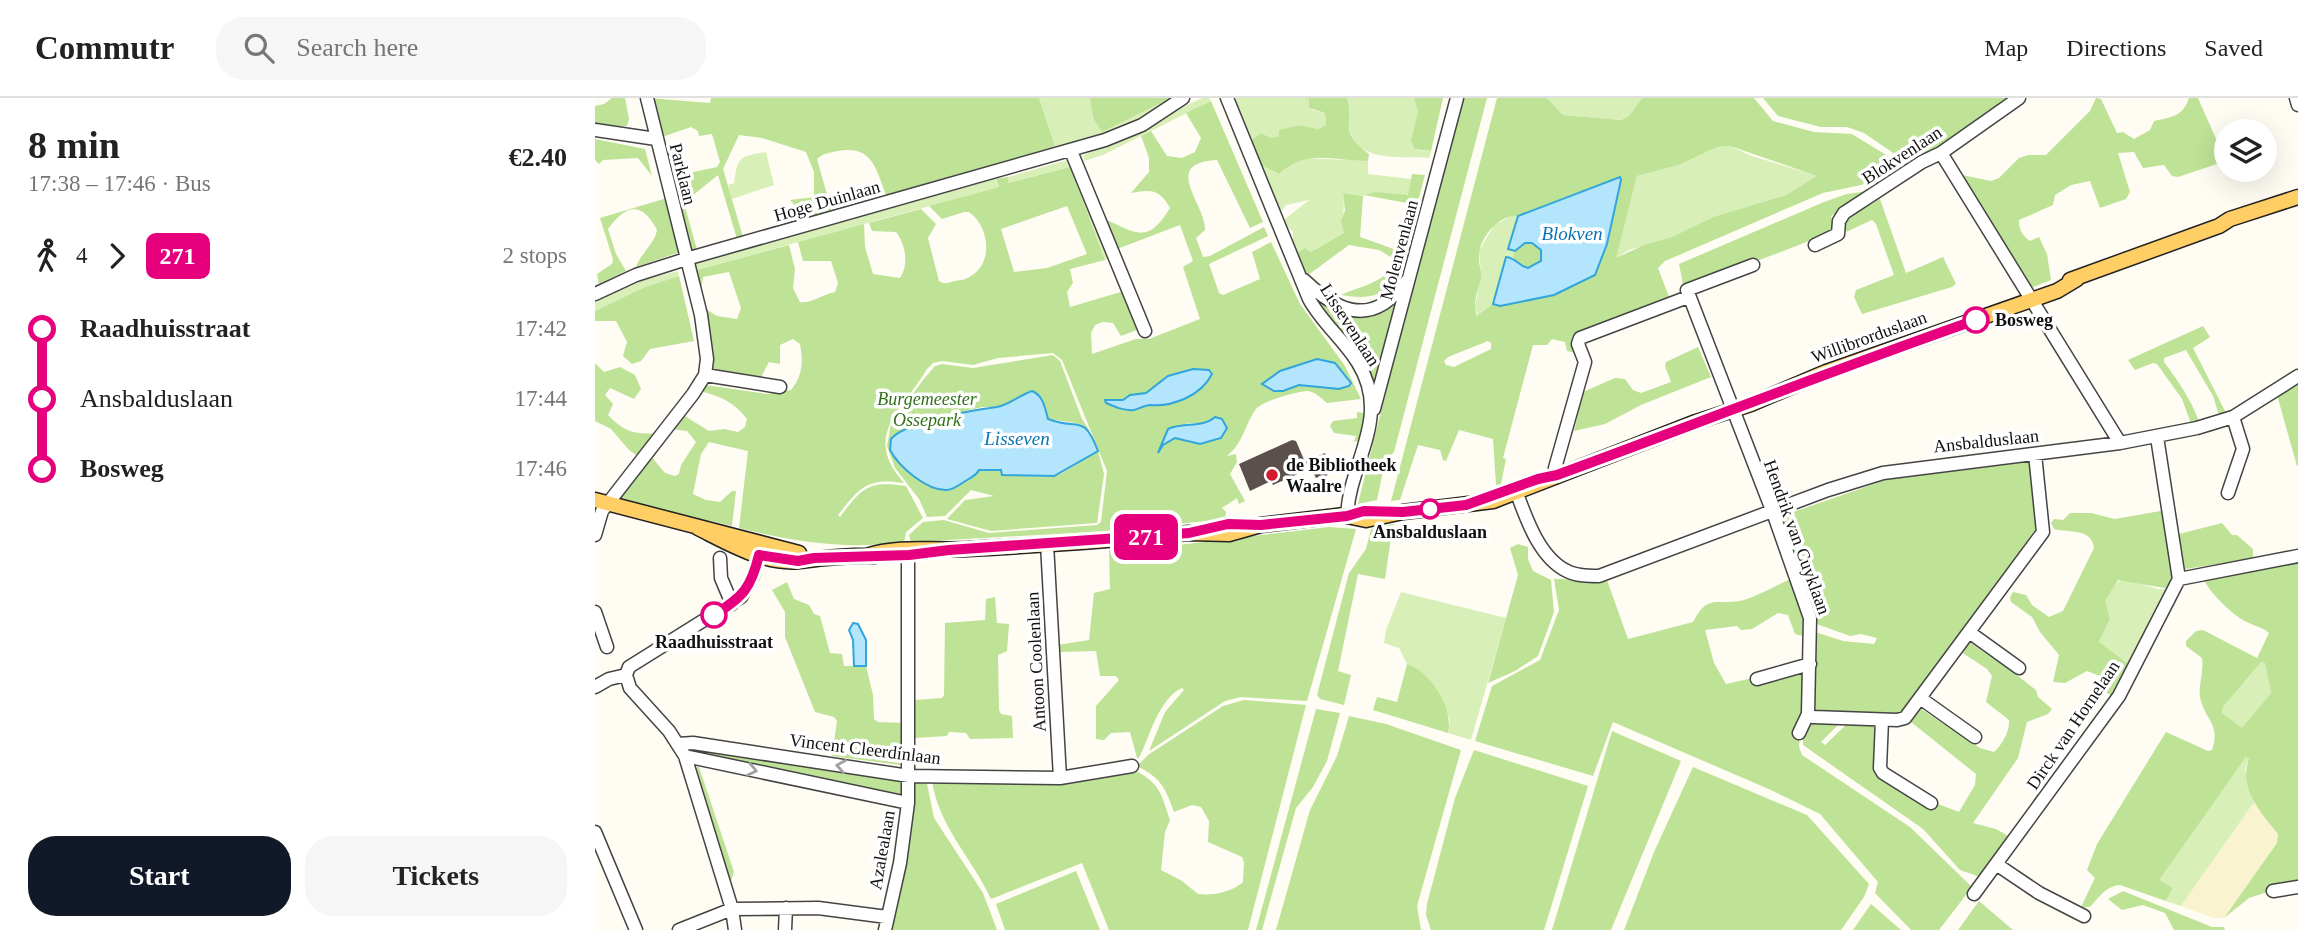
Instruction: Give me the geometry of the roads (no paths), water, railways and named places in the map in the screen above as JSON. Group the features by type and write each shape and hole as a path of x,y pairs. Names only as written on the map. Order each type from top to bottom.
{"main road":[{"name":"Willibrorduslaan","path":"601,502 698,528 760,550 814,558 866,556 884,550 949,550 1189,533 1228,524 1261,525 1347,516 1366,520 1403,512 1493,501 1515,490 1732,408 1987,316 2031,297 2057,291 2077,279 2220,226 2230,219 2298,197"}],"street":[{"name":"Parklaan","path":"647,98 701,315 707,359 705,375"},
{"name":"Hoge Duinlaan","path":"595,295 636,275 686,258 1071,151 1142,125 1183,98"},
{"name":"Lissevenlaan","path":"1227,98 1299,275 1320,318 1358,364 1368,387 1373,410 1347,516"},
{"name":"Molenvenlaan","path":"1373,410 1457,98"},
{"name":"Blokvenlaan","path":"1815,245 1838,234 1839,221 1844,213 1921,162 1941,153 2019,98"},
{"path":"2296,98 2298,105"},
{"path":"595,130 656,139"},
{"path":"1071,151 1145,331"},
{"path":"1941,153 2120,443"},
{"path":"1557,475 1555,468 1585,362 1578,344 1580,338 1688,297 1687,290 1753,265"},
{"name":"Lissevenlaan","path":"1299,275 1316,292 1339,307 1360,312 1383,304 1409,280"},
{"name":"Hendrik van Cuyklaan","path":"1688,297 1772,510 1810,618 1808,714"},
{"path":"595,535 602,511 601,502 693,394 705,375 780,387"},
{"name":"Ansbalduslaan","path":"1515,490 1537,540 1556,564 1568,572 1588,576 1612,573 1772,510 1883,472 2157,437 2232,417 2298,376"},
{"path":"2228,494 2243,449 2232,417"},
{"path":"2157,437 2179,579 2298,556"},
{"path":"1799,733 1808,714 1814,717 1882,720 1905,718 2043,532 2035,454"},
{"name":"Antoon Coolenlaan","path":"1047,544 1060,778"},
{"path":"626,675 629,667 732,604 748,588 760,550"},
{"name":"Azalealaan","path":"886,924 900,863 908,803 908,552"},
{"path":"720,558 721,578 732,604"},
{"name":"Dirck van Hornelaan","path":"1974,894 2119,696 2179,579"},
{"path":"595,612 607,647"},
{"path":"1969,632 2019,668"},
{"path":"1757,679 1810,664"},
{"path":"595,687 609,679 626,675"},
{"path":"626,675 648,701 685,756 732,909 741,930"},
{"path":"1920,698 1975,737"},
{"path":"1882,720 1880,768 1883,773 1931,803"},
{"name":"Vincent Cleerdinlaan","path":"678,744 693,743 909,776 1060,778 1132,766"},
{"path":"685,756 908,803"},
{"path":"595,832 599,849 636,930"},
{"path":"1996,864 2039,893 2084,916"},
{"path":"2273,891 2298,887"},
{"path":"785,930 786,908"},
{"path":"679,930 732,909 818,908 886,924"},
{"path":"732,909 735,930"}],"water":[{"name":"Blokven","path":"1620,177 1607,244 1595,275 1554,295 1500,306 1493,304 1506,257 1528,268 1541,261 1541,250 1532,243 1525,243 1515,251 1508,249 1518,216"},
{"path":"1317,359 1335,363 1351,383 1349,386 1339,389 1299,385 1283,391 1274,391 1262,384 1280,371"},
{"path":"1193,369 1209,370 1212,374 1201,388 1176,402 1148,405 1134,410 1106,403 1105,400 1123,400 1130,395 1146,393 1168,376"},
{"name":"Lisseven","path":"1032,391 1045,406 1048,419 1083,427 1093,439 1098,451 1054,476 1002,475 1001,470 979,470 974,476 947,490 931,487 914,477 890,450 891,439 910,427 1001,406"},
{"path":"1215,417 1222,419 1227,428 1221,438 1200,444 1175,438 1163,445 1158,453 1168,429 1205,423"},
{"path":"853,623 858,624 866,640 866,666 854,666 853,640 849,630"}],"place":[{"name":"Bosweg","path":"1976,320"},
{"name":"de Bibliotheek Waalre","path":"1272,475"},
{"name":"Ansbalduslaan","path":"1430,509"},
{"name":"Raadhuisstraat","path":"714,615"}],"park label":[{"name":"Burgemeester Ossepark","path":"927,409"}]}
